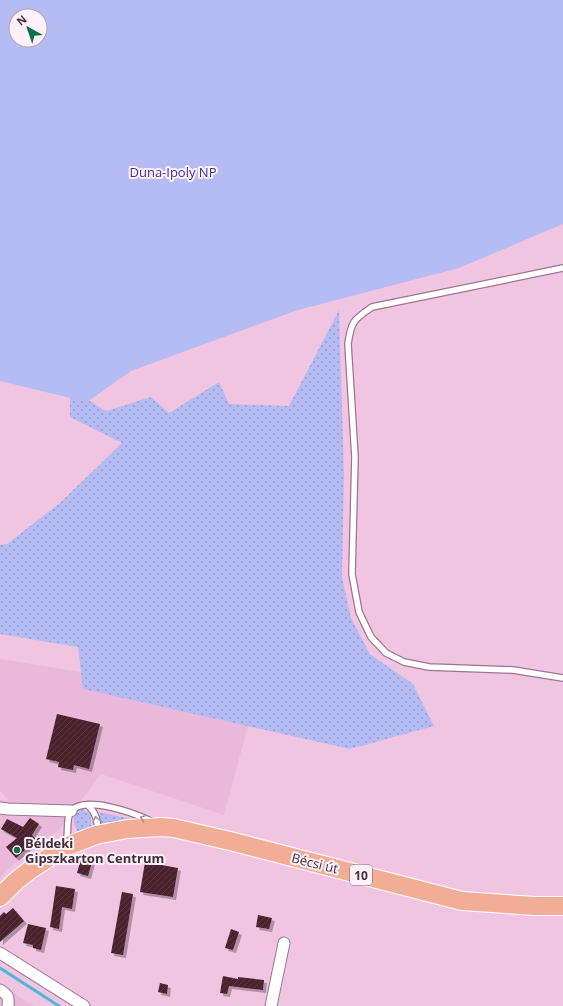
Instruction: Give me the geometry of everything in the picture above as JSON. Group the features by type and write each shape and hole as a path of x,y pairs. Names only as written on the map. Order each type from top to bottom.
{"main road":[{"name":"10","path":"0,897 16,881 70,841 127,829 162,827"},
{"name":"Bécsi út","path":"162,827 174,828 234,842 462,901 535,906 563,906"}],"street":[{"path":"0,808 71,811"},
{"path":"271,1006 284,943"},
{"path":"0,953 84,1006"},
{"path":"0,990 8,995 8,1006"}],"lane":[{"path":"563,268 372,307 356,318 350,329 348,344 355,456 352,574 359,612 371,637 386,653 404,662 429,667 513,670 563,678"},
{"path":"88,805 94,810 98,828 96,835"},
{"path":"70,841 68,818 71,811 76,807 88,805 102,805 123,810 143,817 162,827"}],"shaded area":[{"path":"0,659 81,672 83,689 248,726 224,815 101,774 58,831 14,864 0,878 0,800 9,801 0,791"},
{"path":"0,984 34,1006 0,1006"}],"green space":[{"name":"Duna-Ipoly NP","path":"0,0 563,0 563,224 459,268 298,310 131,371 87,402 0,381"},
{"path":"339,310 344,475 342,577 351,618 370,654 413,684 434,726 350,749 83,689 78,647 0,634 0,545 7,544 60,503 122,443 70,417 70,389 106,411 151,397 169,413 219,382 229,404 289,406"},
{"path":"81,810 84,810 90,814 92,827 90,831 79,833 74,824 74,818"},
{"path":"99,812 132,819 133,821 101,827"}],"building":[{"path":"57,714 100,724 89,769 74,765 73,770 58,767 59,762 46,759"},
{"path":"30,818 39,824 32,835 36,840 16,858 6,847 17,838 1,829 7,819 23,827"},
{"path":"81,859 92,862 88,876 77,873"},
{"path":"145,862 178,868 173,897 140,892"},
{"path":"56,886 75,889 72,909 62,907 59,929 50,927"},
{"path":"122,892 133,894 123,955 111,953"},
{"path":"13,908 24,921 0,942 0,916 4,912 6,914"},
{"path":"258,915 272,918 269,929 256,927"},
{"path":"28,924 46,928 41,950 33,948 33,945 23,943"},
{"path":"231,929 239,932 233,950 225,948"},
{"path":"223,976 238,979 238,977 264,980 263,990 229,986 227,994 220,993"},
{"path":"160,983 168,985 167,994 158,992"}],"waterway":[{"path":"0,968 59,1006"}],"place":[{"name":"Béldeki Gipszkarton Centrum","path":"17,850"}]}
